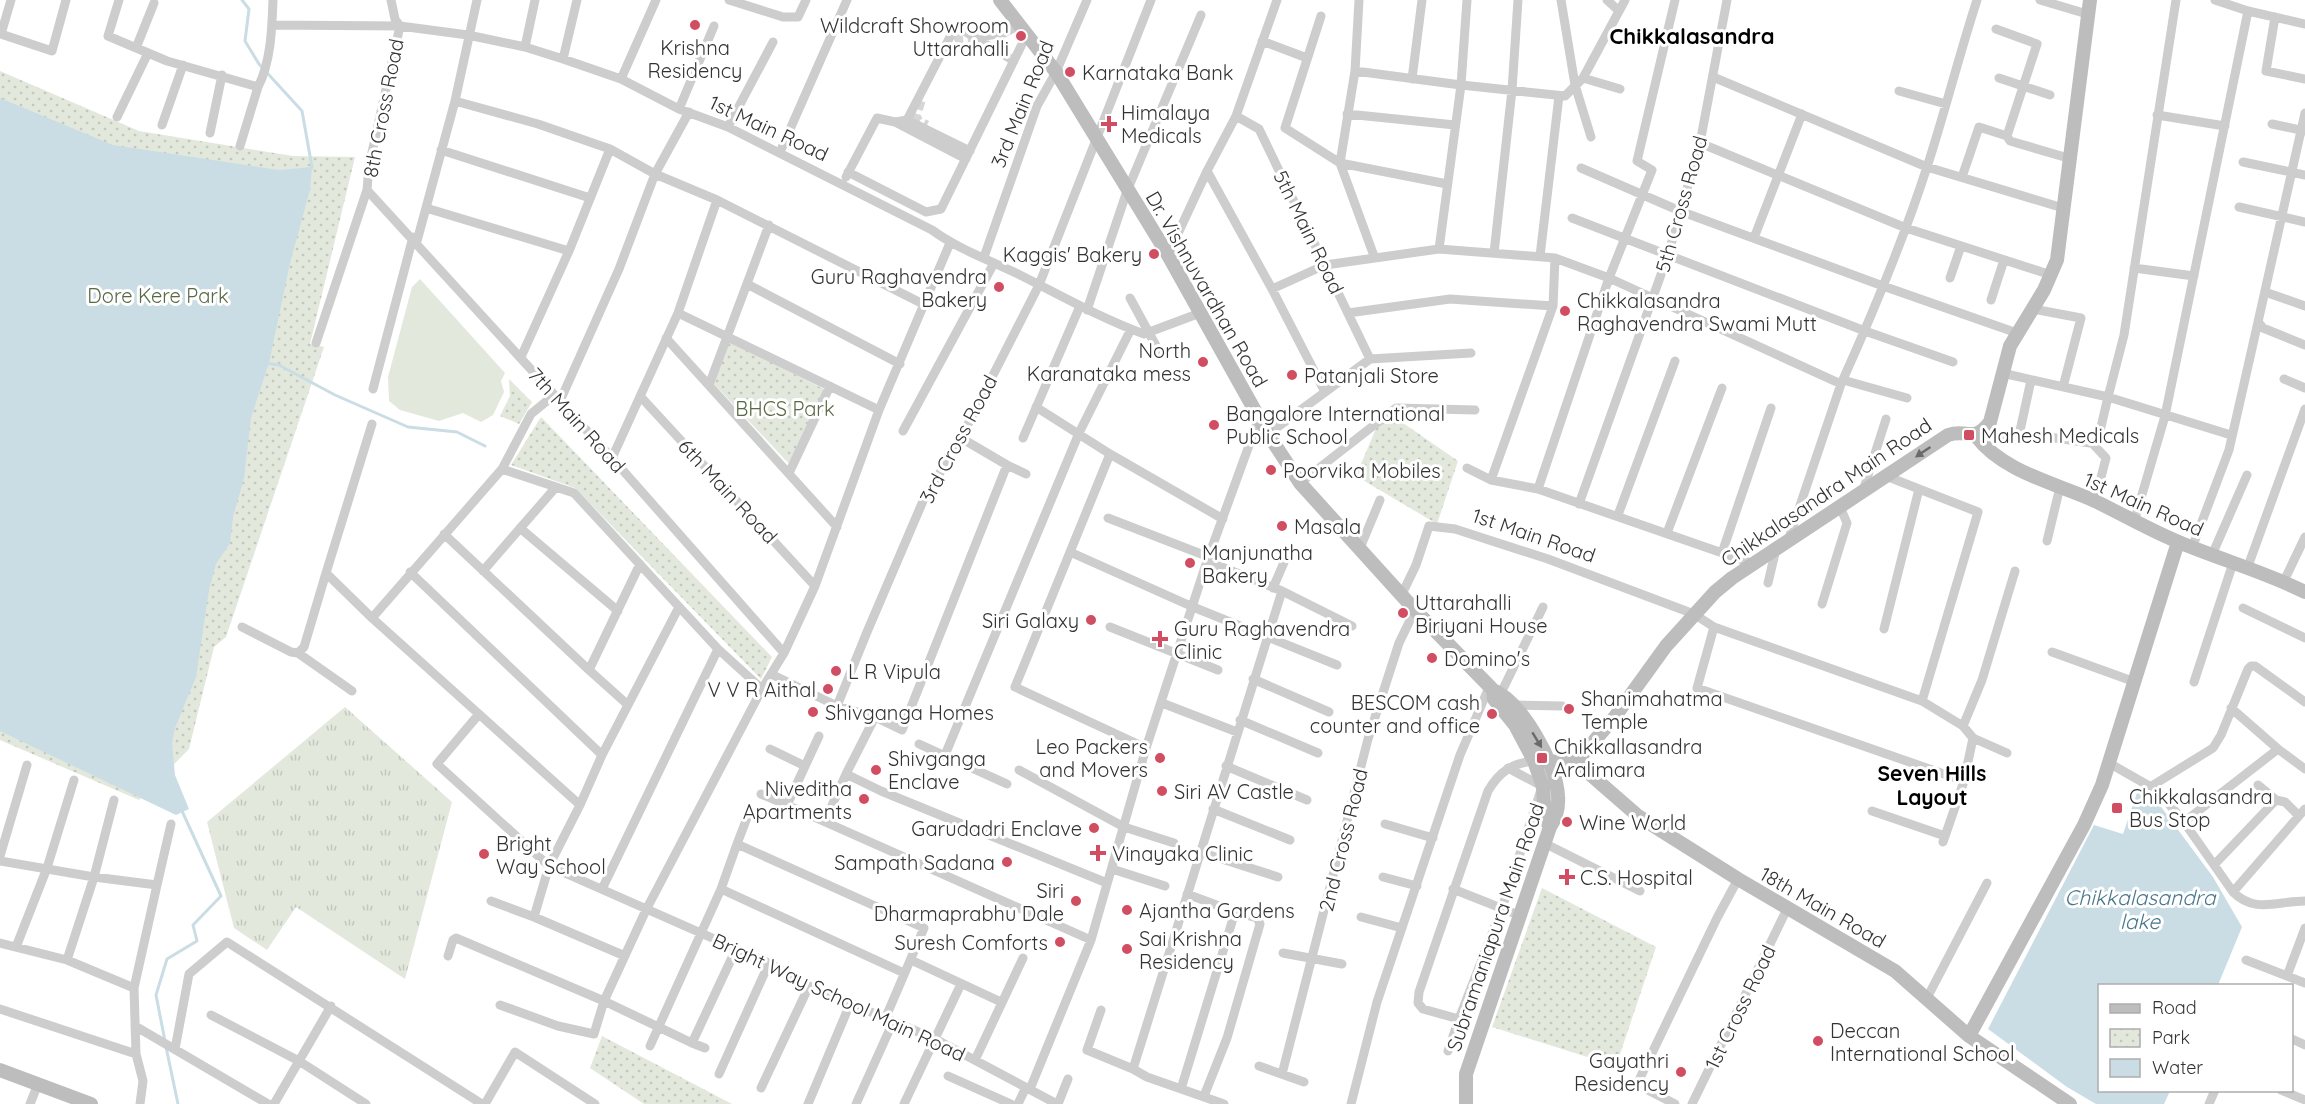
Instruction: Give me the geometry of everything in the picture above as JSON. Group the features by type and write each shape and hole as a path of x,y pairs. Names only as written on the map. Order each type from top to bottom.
{"street":[{"path":"11,0 0,34 52,51 66,0"},
{"path":"119,0 108,36 183,65 258,87"},
{"path":"240,146 265,69 272,25 273,0"},
{"path":"392,0 395,19 400,26"},
{"path":"372,389 455,101 477,0"},
{"path":"525,48 535,0"},
{"path":"563,59 577,0"},
{"path":"621,79 656,0"},
{"path":"729,0 783,17 798,17 806,0"},
{"path":"780,152 847,0"},
{"name":"Dr. Vishnuvardhan Road","path":"1000,0 1056,72 1096,136 1127,191 1168,255 1268,434 1300,483 1415,610 1512,705 1527,723 1550,762"},
{"name":"3rd Main Road","path":"984,257 1038,106 1056,72 1087,0"},
{"name":"3rd Cross Road","path":"837,706 923,501 961,438 1039,285 1151,0"},
{"path":"1168,255 1207,171 1236,116 1277,2 1265,0"},
{"path":"1359,0 1355,71 1340,163 1374,256"},
{"path":"1412,79 1422,0"},
{"path":"1439,249 1461,85 1467,0"},
{"path":"1494,253 1512,90 1518,0"},
{"path":"1562,0 1592,137"},
{"path":"1607,0 1619,11"},
{"path":"1540,256 1562,96 1579,82 1625,0"},
{"path":"1538,489 1609,278 1652,170 1637,161 1675,0"},
{"name":"5th Cross Road","path":"1580,504 1668,255 1700,143 1727,0"},
{"path":"1767,583 1842,382 1865,332 1906,228 1927,167 1977,0"},
{"path":"2040,0 2086,14"},
{"path":"1979,434 1992,419 2010,346 2051,275 2058,251 2086,14 2090,0"},
{"path":"1979,434 2018,440 2049,437 2097,444 2124,335 2176,0"},
{"path":"2215,0 2248,11 2305,24"},
{"path":"136,48 154,3"},
{"path":"2134,522 2165,416 2248,11"},
{"path":"1023,438 1083,308 1127,191 1201,15"},
{"path":"1321,16 1285,128 1340,163 1447,184"},
{"path":"2275,17 2266,71 2305,79"},
{"name":"1st Main Road","path":"272,25 400,26 468,35 525,48 621,79 684,110 728,127 780,152 932,230 950,243 984,257 1083,308 1144,334 1150,332"},
{"name":"8th Cross Road","path":"316,343 368,190 369,166 400,26"},
{"path":"372,618 502,469 531,414 557,398 619,269 655,174 684,110 714,26"},
{"path":"1996,29 2037,44 2007,136"},
{"path":"908,120 952,33 957,30 964,31 1014,61"},
{"path":"848,172 926,212 941,209 1014,61 1023,30 985,36"},
{"path":"1262,41 1307,58"},
{"path":"728,127 773,42"},
{"path":"117,117 148,52"},
{"path":"162,125 183,65"},
{"path":"1355,71 1562,96"},
{"path":"210,134 222,75"},
{"path":"1713,77 1927,167 2063,208"},
{"path":"1999,78 2050,94"},
{"path":"1579,82 1620,88"},
{"path":"1899,91 1946,104"},
{"path":"455,101 538,124 610,149 655,174 769,225 925,305"},
{"path":"2192,548 2229,450 2305,113"},
{"path":"1347,114 1455,125"},
{"path":"1754,238 1802,114"},
{"name":"5th Main Road","path":"1236,116 1259,129 1370,359"},
{"path":"2157,116 2225,126"},
{"path":"842,184 876,118 895,122 968,155"},
{"path":"895,122 908,120 968,155"},
{"path":"2272,124 2303,130"},
{"path":"1962,177 1979,127 2007,136 2010,141 2068,158"},
{"path":"1700,143 1906,228 2051,275"},
{"path":"520,357 569,251 610,149"},
{"path":"441,150 590,198"},
{"path":"2243,162 2305,175"},
{"path":"1581,168 1680,211 2017,333"},
{"path":"1207,171 1325,392"},
{"name":"7th Main Road","path":"368,190 612,458 784,653"},
{"path":"612,458 678,313 717,200"},
{"path":"2239,207 2305,222"},
{"path":"426,208 569,251"},
{"path":"1572,218 1865,332 1953,362"},
{"path":"709,385 769,225"},
{"path":"500,1005 558,1026 594,1034 604,1001 646,910 762,689 784,653 815,586 879,410 950,243"},
{"path":"1950,278 1961,246"},
{"path":"1272,289 1325,265 1374,256 1439,249 1555,258 1609,278 1842,382 1907,398"},
{"path":"1491,480 1553,306 1555,258"},
{"path":"1991,300 2004,260"},
{"path":"903,431 994,263"},
{"path":"2134,268 2194,276"},
{"path":"747,284 900,364"},
{"path":"2265,292 2305,306"},
{"path":"1130,298 1161,355"},
{"path":"1347,313 1449,299 1553,306"},
{"path":"2033,309 2081,318 2063,387"},
{"path":"678,313 879,410"},
{"path":"1150,332 1200,313"},
{"path":"2258,322 2263,328 2305,345"},
{"path":"945,755 1079,433 1131,329"},
{"path":"666,338 837,527"},
{"path":"1268,434 1370,359 1471,353"},
{"path":"1618,515 1674,361"},
{"path":"2002,373 2108,397 2232,435"},
{"path":"2284,379 2305,388"},
{"path":"2018,440 2031,380"},
{"path":"789,474 830,386"},
{"path":"1667,533 1722,387"},
{"name":"6th Main Road","path":"640,396 815,586"},
{"path":"1036,407 1110,454 1223,519"},
{"path":"1300,483 1396,408 1475,410"},
{"path":"1722,553 1771,408"},
{"path":"2247,569 2305,409"},
{"path":"1018,1104 1028,1088 1091,940 1146,748 1208,560 1259,418"},
{"path":"1863,491 1886,419"},
{"path":"298,653 304,647 372,424"},
{"name":"1st Main Road","path":"1979,434 1984,447 2006,462 2095,501 2178,542 2284,581 2305,592"},
{"name":"Chikkalasandra Main Road","path":"1576,762 1614,718 1666,646 1724,584 1948,435 1979,434"},
{"path":"961,438 1026,474"},
{"path":"2092,443 2106,458 2095,501"},
{"path":"1110,454 1015,687 1146,748"},
{"path":"771,674 837,706 875,717 902,730 1007,465"},
{"path":"1467,468 1491,480 1538,489 1754,564"},
{"path":"502,469 574,493 718,649 762,689"},
{"path":"2212,555 2247,475"},
{"path":"1886,476 1978,512 1922,702"},
{"path":"483,571 556,487"},
{"path":"2047,541 2060,487"},
{"path":"1884,629 1920,489"},
{"path":"1360,548 1380,501"},
{"path":"1822,604 1847,523 1840,507"},
{"path":"1108,518 1278,590 1352,626"},
{"name":"1st Main Road","path":"1401,594 1416,565 1430,526 1435,525 1455,528 1548,559 1694,614"},
{"path":"520,528 618,611"},
{"path":"444,534 628,705"},
{"path":"2284,581 2305,537"},
{"path":"1969,1036 2084,825 2109,763 2178,542"},
{"path":"1070,552 1193,607 1336,665"},
{"path":"1133,1069 1240,720 1268,637 1285,560"},
{"path":"2194,682 2233,563"},
{"path":"589,670 640,564"},
{"path":"1964,726 1982,680 2015,571"},
{"path":"410,572 602,754"},
{"path":"326,573 372,618 580,806"},
{"path":"534,917 549,866 580,806 602,754 679,607"},
{"path":"1351,1104 1377,1002 1460,755 1543,607"},
{"path":"2243,608 2305,638"},
{"name":"2nd Cross Road","path":"1282,1074 1368,739 1399,643 1415,610"},
{"path":"1694,614 1714,627 1922,702 1964,726 1973,738 2007,753"},
{"path":"242,627 291,652 298,653 352,691"},
{"path":"1110,627 1218,670"},
{"path":"1714,627 1697,688 1964,781"},
{"path":"602,890 718,649"},
{"path":"2052,652 2135,682"},
{"path":"2150,787 2213,748 2222,735 2231,708 2251,666 2255,666 2305,702"},
{"path":"1253,680 1329,712"},
{"name":"Dr. Vishnuvardhan Road","path":"1495,689 1494,699 1515,725 1534,761 1544,787 1545,818 1550,827"},
{"path":"1161,703 1237,732"},
{"path":"1512,705 1562,706"},
{"path":"2231,708 2305,769"},
{"name":"Bright Way School Main Road","path":"479,714 437,764 549,866 770,963 809,986 935,1039 1053,1103"},
{"path":"825,822 875,717"},
{"path":"1240,720 1318,753"},
{"path":"787,805 819,736"},
{"path":"1872,812 1944,838 1964,781 1973,738"},
{"path":"919,744 1007,784"},
{"path":"770,748 805,766"},
{"path":"2184,822 2278,749"},
{"path":"1459,1019 1423,1009 1418,1003 1419,992 1488,791 1498,775 1524,762 1576,762"},
{"name":"Subramaniapura Main Road","path":"1467,1104 1466,1074 1550,827 1557,817 1558,796 1550,762"},
{"name":"18th Main Road","path":"1576,762 1638,816 1787,909 1895,971 1969,1036 2070,1104"},
{"path":"2109,763 2158,791 2184,822 2233,892 2242,901 2260,906 2289,901 2305,902"},
{"path":"0,856 27,765"},
{"path":"1226,766 1307,800"},
{"path":"1448,1051 1502,908 1541,790 1540,785 1508,768"},
{"path":"1018,770 1124,826 1174,843"},
{"path":"846,774 881,791 1107,884"},
{"path":"16,947 47,868 74,780"},
{"path":"2258,785 2276,800 2285,802 2300,815 2305,825"},
{"path":"760,794 1091,940"},
{"path":"67,960 94,877 114,800"},
{"path":"2214,865 2276,800"},
{"path":"1213,808 1290,840"},
{"path":"650,1046 721,889 750,810"},
{"path":"2233,892 2300,815"},
{"path":"140,1104 143,1081 136,1054 134,988 171,824"},
{"path":"1385,824 1433,838"},
{"path":"736,844 924,927 904,973 889,1021 856,1104"},
{"path":"1546,844 1640,891"},
{"path":"1200,852 1278,877"},
{"path":"0,861 157,885"},
{"path":"1112,869 1165,886"},
{"path":"1383,877 1417,886"},
{"path":"1675,1104 1640,1086 1640,1078 1738,879"},
{"path":"1927,999 1987,883"},
{"path":"721,889 904,973"},
{"path":"1453,889 1521,916"},
{"path":"1187,894 1257,918 1260,924 1227,1038 1204,1096"},
{"path":"491,901 625,956"},
{"name":"1st Cross Road","path":"1692,1104 1787,909"},
{"path":"1181,1089 1235,912"},
{"path":"1360,917 1402,928"},
{"path":"2287,976 2305,928"},
{"path":"448,956 453,940 456,938 604,1001 705,1048"},
{"path":"172,1048 189,974 227,942 484,1104 515,1052 595,1104"},
{"path":"0,943 67,960 134,988"},
{"path":"692,1043 736,949"},
{"path":"1283,953 1342,964"},
{"path":"975,1060 1023,958"},
{"path":"911,960 1001,1002"},
{"path":"2246,960 2305,983"},
{"path":"718,1074 770,963"},
{"path":"904,1104 961,984"},
{"path":"761,1088 809,986"},
{"path":"808,1104 850,1004"},
{"path":"274,1104 331,1006"},
{"path":"0,1009 136,1054"},
{"path":"1101,1010 1087,1050 1147,1077 1224,1104"},
{"path":"211,1015 299,1061 366,1104"},
{"path":"135,1026 268,1104"},
{"path":"1259,1066 1304,1082"},
{"path":"0,1070 86,1103"},
{"path":"948,1076 1011,1104"},
{"path":"1053,1103 1068,1079"},
{"path":"30,1104 38,1084"},
{"path":"2285,1092 2305,1101"}],"green space":[{"name":"Dore Kere Park","path":"0,71 139,131 293,156 355,157 310,344 324,347 226,637 214,647 189,749 139,800 0,740"},
{"path":"420,279 505,373 501,381 504,392 493,415 481,422 463,413 439,421 400,410 389,401 388,377 412,287"},
{"name":"BHCS Park","path":"729,341 830,392 794,469 714,384"},
{"path":"509,379 532,402 519,424 500,416 510,396"},
{"path":"1393,416 1458,461 1437,524 1356,476 1377,426"},
{"path":"541,417 772,657 761,679 575,488 511,465"},
{"path":"345,707 452,802 405,979 296,907 267,950 234,928 207,822"},
{"path":"1542,888 1656,947 1616,1066 1492,1027"},
{"path":"602,1036 732,1104 644,1104 590,1068"}],"water":[{"name":"Dore Kere Park","path":"0,98 113,145 279,170 312,167 310,190 290,263 269,363 251,418 244,478 233,517 230,543 216,564 209,590 196,677 175,728 172,743 175,775 189,809 176,815 0,731"},
{"name":"Chikkalasandra lake","path":"2139,787 2156,800 2213,877 2242,927 2218,984 2098,984 2098,1092 2170,1092 2164,1104 2096,1104 2067,1087 1988,1029 2094,825 2123,834"}],"waterway":[{"path":"242,0 249,9 245,41 259,64 302,111 311,169"},
{"path":"265,363 279,365 335,395 408,427 457,432 485,446"},
{"path":"165,1041 156,995 167,959 197,941 193,925 221,896 182,811"},
{"path":"166,1047 178,1104"}],"tunnel":[{"path":"946,51 955,41 977,38"},
{"path":"921,101 916,117 927,125"}],"place":[{"name":"Krishna Residency","path":"695,25"},
{"name":"Wildcraft Showroom Uttarahalli","path":"1021,36"},
{"name":"Karnataka Bank","path":"1070,72"},
{"name":"Himalaya Medicals","path":"1109,124"},
{"name":"Kaggis' Bakery","path":"1154,254"},
{"name":"Guru Raghavendra Bakery","path":"999,287"},
{"name":"Chikkalasandra Raghavendra Swami Mutt","path":"1565,311"},
{"name":"North Karanataka mess","path":"1203,362"},
{"name":"Patanjali Store","path":"1292,375"},
{"name":"Bangalore International Public School","path":"1214,425"},
{"name":"Mahesh Medicals","path":"1969,435"},
{"name":"Poorvika Mobiles","path":"1271,470"},
{"name":"Masala","path":"1282,526"},
{"name":"Manjunatha Bakery","path":"1190,563"},
{"name":"Uttarahalli Biriyani House","path":"1403,613"},
{"name":"Siri Galaxy","path":"1091,620"},
{"name":"Guru Raghavendra Clinic","path":"1160,639"},
{"name":"Domino's","path":"1432,658"},
{"name":"L R Vipula","path":"836,671"},
{"name":"V V R Aithal","path":"828,689"},
{"name":"Shanimahatma Temple","path":"1569,709"},
{"name":"Shivganga Homes","path":"813,712"},
{"name":"BESCOM cash counter and office","path":"1492,714"},
{"name":"Leo Packers and Movers","path":"1160,758"},
{"name":"Chikkallasandra Aralimara","path":"1542,758"},
{"name":"Shivganga Enclave","path":"876,770"},
{"name":"Siri AV Castle","path":"1162,791"},
{"name":"Niveditha Apartments","path":"864,799"},
{"name":"Chikkalasandra Bus Stop","path":"2117,808"},
{"name":"Wine World","path":"1567,822"},
{"name":"Garudadri Enclave","path":"1094,828"},
{"name":"Vinayaka Clinic","path":"1098,853"},
{"name":"Bright Way School","path":"484,854"},
{"name":"Sampath Sadana","path":"1007,862"},
{"name":"C.S. Hospital","path":"1567,877"},
{"name":"Siri Dharmaprabhu Dale","path":"1076,901"},
{"name":"Ajantha Gardens","path":"1127,910"},
{"name":"Suresh Comforts","path":"1060,942"},
{"name":"Sai Krishna Residency","path":"1127,949"},
{"name":"Deccan International School","path":"1818,1041"},
{"name":"Gayathri Residency","path":"1681,1072"}],"district":[{"name":"Chikkalasandra","path":"1692,36"},
{"name":"Seven Hills Layout","path":"1932,785"}]}
